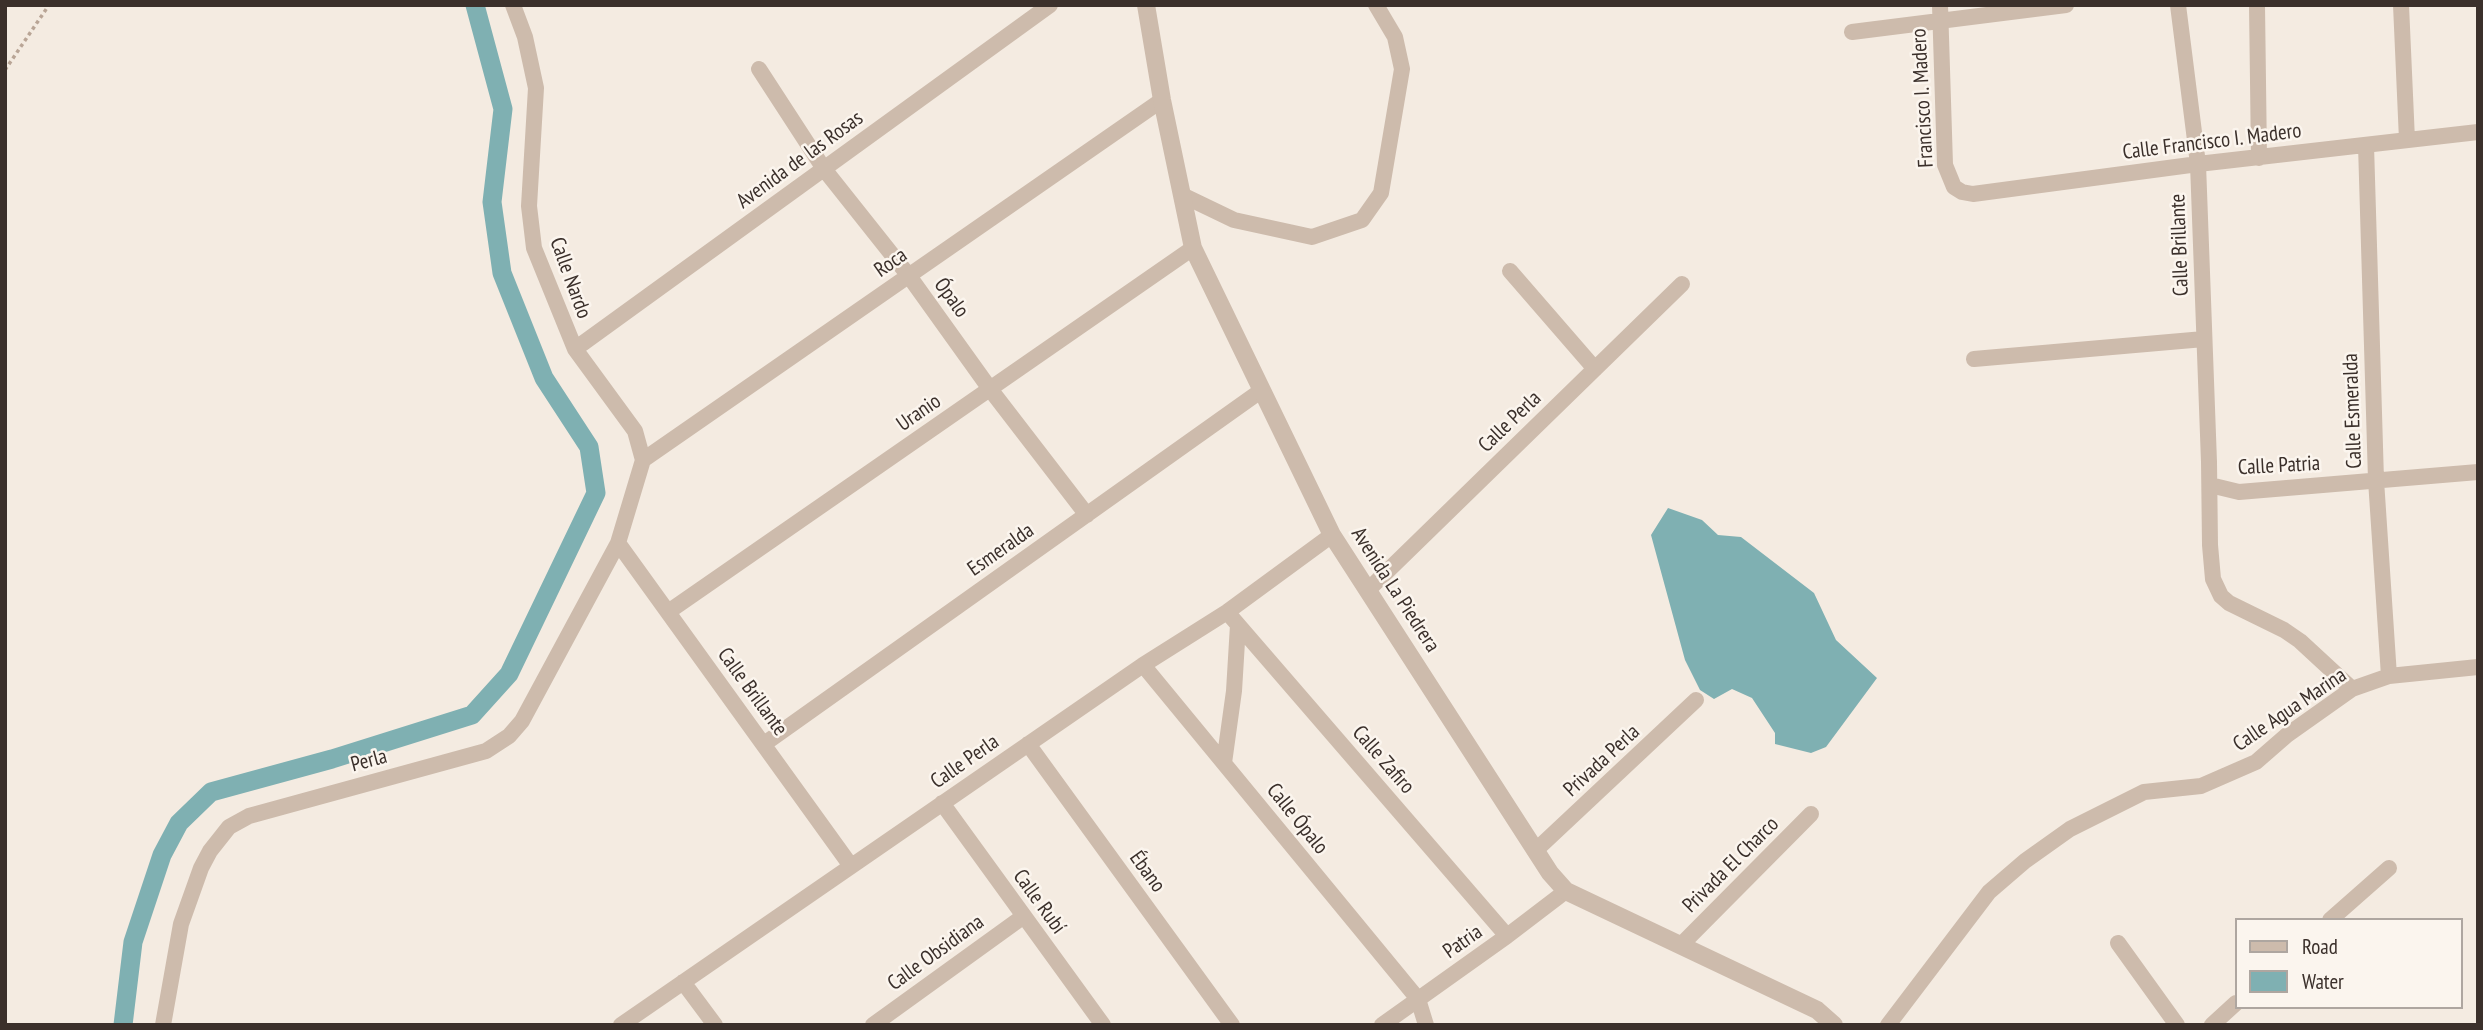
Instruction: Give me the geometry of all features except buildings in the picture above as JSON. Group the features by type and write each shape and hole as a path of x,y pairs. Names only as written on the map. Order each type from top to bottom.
{"street":[{"name":"Calle Nardo","path":"513,5 526,37 536,88 529,206 534,248 575,349 635,431 643,460"},
{"name":"Avenida de las Rosas","path":"575,349 1050,5"},
{"name":"Avenida La Piedrera","path":"1146,5 1162,100 1194,248 1332,534 1535,851 1566,891 1817,1010 1834,1025"},
{"path":"1182,195 1234,220 1312,237 1362,220 1381,193 1402,69 1395,37 1376,5"},
{"path":"1852,32 1940,13 2066,5"},
{"name":"Calle Brillante","path":"2178,5 2198,164 2210,485"},
{"path":"2257,5 2259,158"},
{"path":"2400,5 2407,140"},
{"name":"Francisco I. Madero","path":"1940,13 1945,164 1954,187"},
{"name":"Ópalo","path":"759,69 824,169 909,276 990,389 1087,515"},
{"name":"Roca","path":"643,460 1162,100"},
{"name":"Calle Francisco I. Madero","path":"1954,187 1973,194 2198,164 2478,132"},
{"name":"Calle Esmeralda","path":"2366,145 2376,480 2389,676"},
{"name":"Uranio","path":"668,612 1194,248"},
{"path":"1510,271 1595,369"},
{"name":"Calle Perla","path":"1368,590 1682,284"},
{"path":"1974,359 2204,339"},
{"name":"Esmeralda","path":"764,744 1262,390"},
{"path":"618,542 643,460"},
{"name":"Calle Patria","path":"2210,485 2239,492 2478,472"},
{"path":"2210,485 2213,579 2221,596 2238,609 2284,630 2300,641 2352,689"},
{"name":"Calle Perla","path":"621,1025 1143,665 1227,612 1332,534"},
{"name":"Calle Brillante","path":"618,542 851,866"},
{"name":"Perla","path":"163,1025 181,924 201,868 210,851 229,827 249,816 486,751 509,736 522,721 618,542"},
{"name":"Calle Zafiro","path":"1227,612 1507,936"},
{"path":"1224,763 1234,691 1238,625"},
{"name":"Calle Ópalo","path":"1143,665 1418,999"},
{"name":"Calle Agua Marina","path":"1888,1025 1989,891 2070,829 2144,792 2201,786 2256,762 2287,735 2352,689 2389,676 2478,667"},
{"name":"Privada Perla","path":"1535,851 1696,700"},
{"name":"Ébano","path":"1028,744 1232,1025"},
{"name":"Calle Rubí","path":"942,803 1103,1025"},
{"name":"Privada El Charco","path":"1681,945 1811,814"},
{"path":"2332,918 2389,868"},
{"name":"Patria","path":"1382,1025 1566,891"},
{"name":"Calle Obsidiana","path":"873,1025 1024,916"},
{"path":"2118,943 2177,1025"},
{"path":"683,982 715,1025"},
{"path":"1418,999 1426,1025"},
{"path":"2212,1025 2234,1005"}],"path":[{"path":"5,70 49,5"}],"water":[{"path":"1668,508 1702,520 1718,535 1741,537 1814,593 1836,640 1877,678 1826,747 1811,753 1775,744 1775,733 1752,698 1732,689 1714,699 1700,690 1685,660 1651,535"}],"waterway":[{"path":"123,1025 133,942 162,855 179,823 211,792 332,759 472,715 509,674 596,493 589,447 544,378 502,273 492,202 503,109 475,5"}]}
